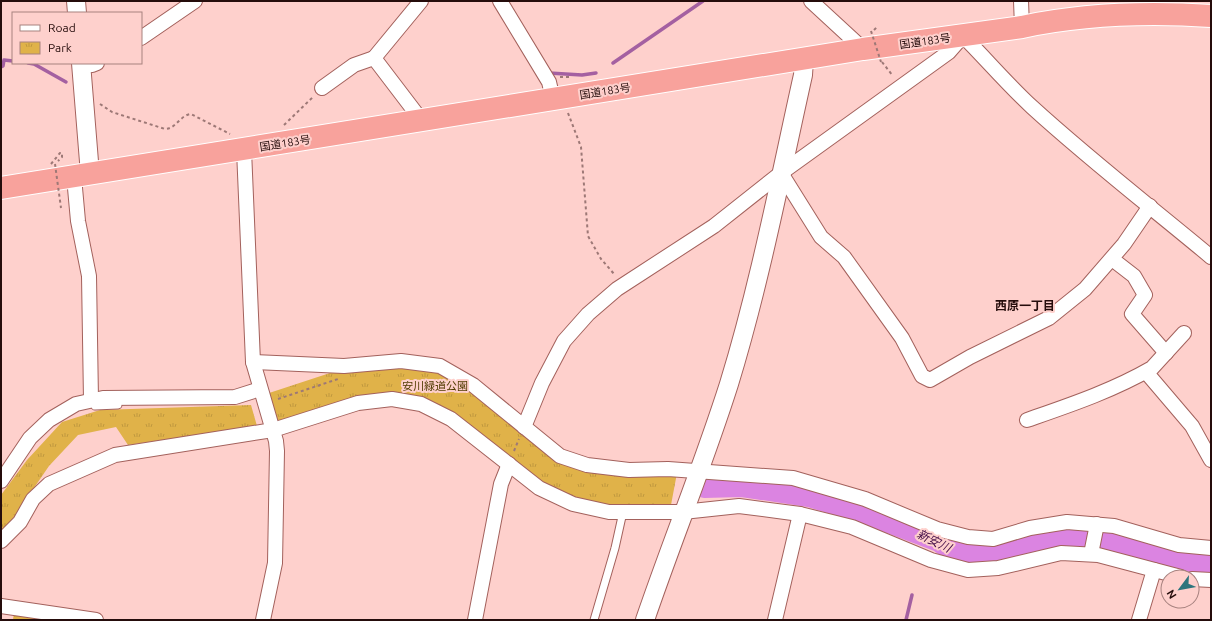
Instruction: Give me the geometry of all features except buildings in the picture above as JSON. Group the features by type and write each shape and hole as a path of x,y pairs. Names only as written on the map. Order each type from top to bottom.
{"highway":[{"name":"国道183号","path":"1,188 82,176 240,143 560,105 804,59 867,40 963,36 1048,22 1100,17 1211,16"}],"street":[{"path":"76,1 76,12"},
{"path":"142,37 195,1"},
{"path":"322,88 354,64 374,58 421,1"},
{"path":"500,1 549,82 560,105"},
{"path":"811,1 867,40"},
{"path":"1019,1 1022,27"},
{"path":"524,427 542,383 564,341 588,314 624,284 714,226 781,173 949,52 963,36 1031,106 1089,158 1211,257"},
{"path":"374,58 422,121"},
{"path":"645,620 732,370 781,173 803,75 804,59"},
{"path":"86,64 82,176 78,221 89,276 93,403"},
{"path":"240,143 253,362 273,430 277,451 275,563 263,620"},
{"path":"781,173 821,237 844,257 902,338 922,376 930,380 970,357 1049,318 1084,289 1112,258 1150,206"},
{"path":"1112,258 1134,276 1146,295 1132,314 1166,353"},
{"path":"1027,420 1092,398 1120,386 1146,372 1152,368 1184,332"},
{"path":"253,362 344,366 401,361 440,366 473,385 560,456 587,465 629,470 698,471 793,478 865,499 937,528 968,537 993,538 1030,528 1067,522 1096,527 1114,526 1179,545 1211,548"},
{"path":"1146,372 1192,426 1211,460"},
{"path":"2,478 30,438 49,420 76,404 235,397 260,389"},
{"path":"1,542 20,522 33,499 49,484 115,455 273,430 358,403 392,399 421,404 450,419 539,488 573,504 609,512 683,512 739,506 800,514 852,527 931,560 968,570 998,568 1061,553 1091,553 1160,572"},
{"path":"475,620 501,484 509,464"},
{"path":"775,620 800,514"},
{"path":"1091,553 1096,527"},
{"path":"1139,620 1154,570"},
{"path":"1200,579 1211,580"},
{"path":"1,606 96,620"}],"lane":[{"path":"93,403 121,404"},
{"path":"594,620 604,581 616,548 623,512"}],"path":[{"path":"878,26 867,40 897,80"},
{"path":"279,130 322,88"},
{"path":"95,101 112,112 165,129 172,127 186,114 191,114 240,143"},
{"path":"560,105 581,147 588,236 601,259 624,284"},
{"path":"53,160 62,153 62,157 55,164 61,208"},
{"path":"271,401 300,393 345,377"},
{"path":"509,464 524,427"}],"green space":[{"name":"安川緑道公園","path":"395,365 440,369 558,458 677,473 671,505 618,506 574,499 539,480 472,426 429,402 389,394 278,424 266,394 333,372"},
{"path":"251,405 257,426 128,445 116,427 78,435 49,466 1,536 1,495 27,460 62,422 100,410"},
{"path":"14,612 75,620 13,620"}],"waterway":[{"path":"613,63 703,1"},
{"path":"1,67 3,66 4,60 12,61"},
{"path":"34,64 66,82"},
{"path":"549,73 582,75 596,73"},
{"name":"新安川","path":"704,487 742,486 809,496 862,512 939,541 953,551 980,556 1069,535 1108,539 1125,546 1179,561 1211,564"},
{"path":"947,558 953,551"},
{"path":"906,620 912,595"}],"district":[{"name":"西原一丁目","path":"1025,306"}]}
